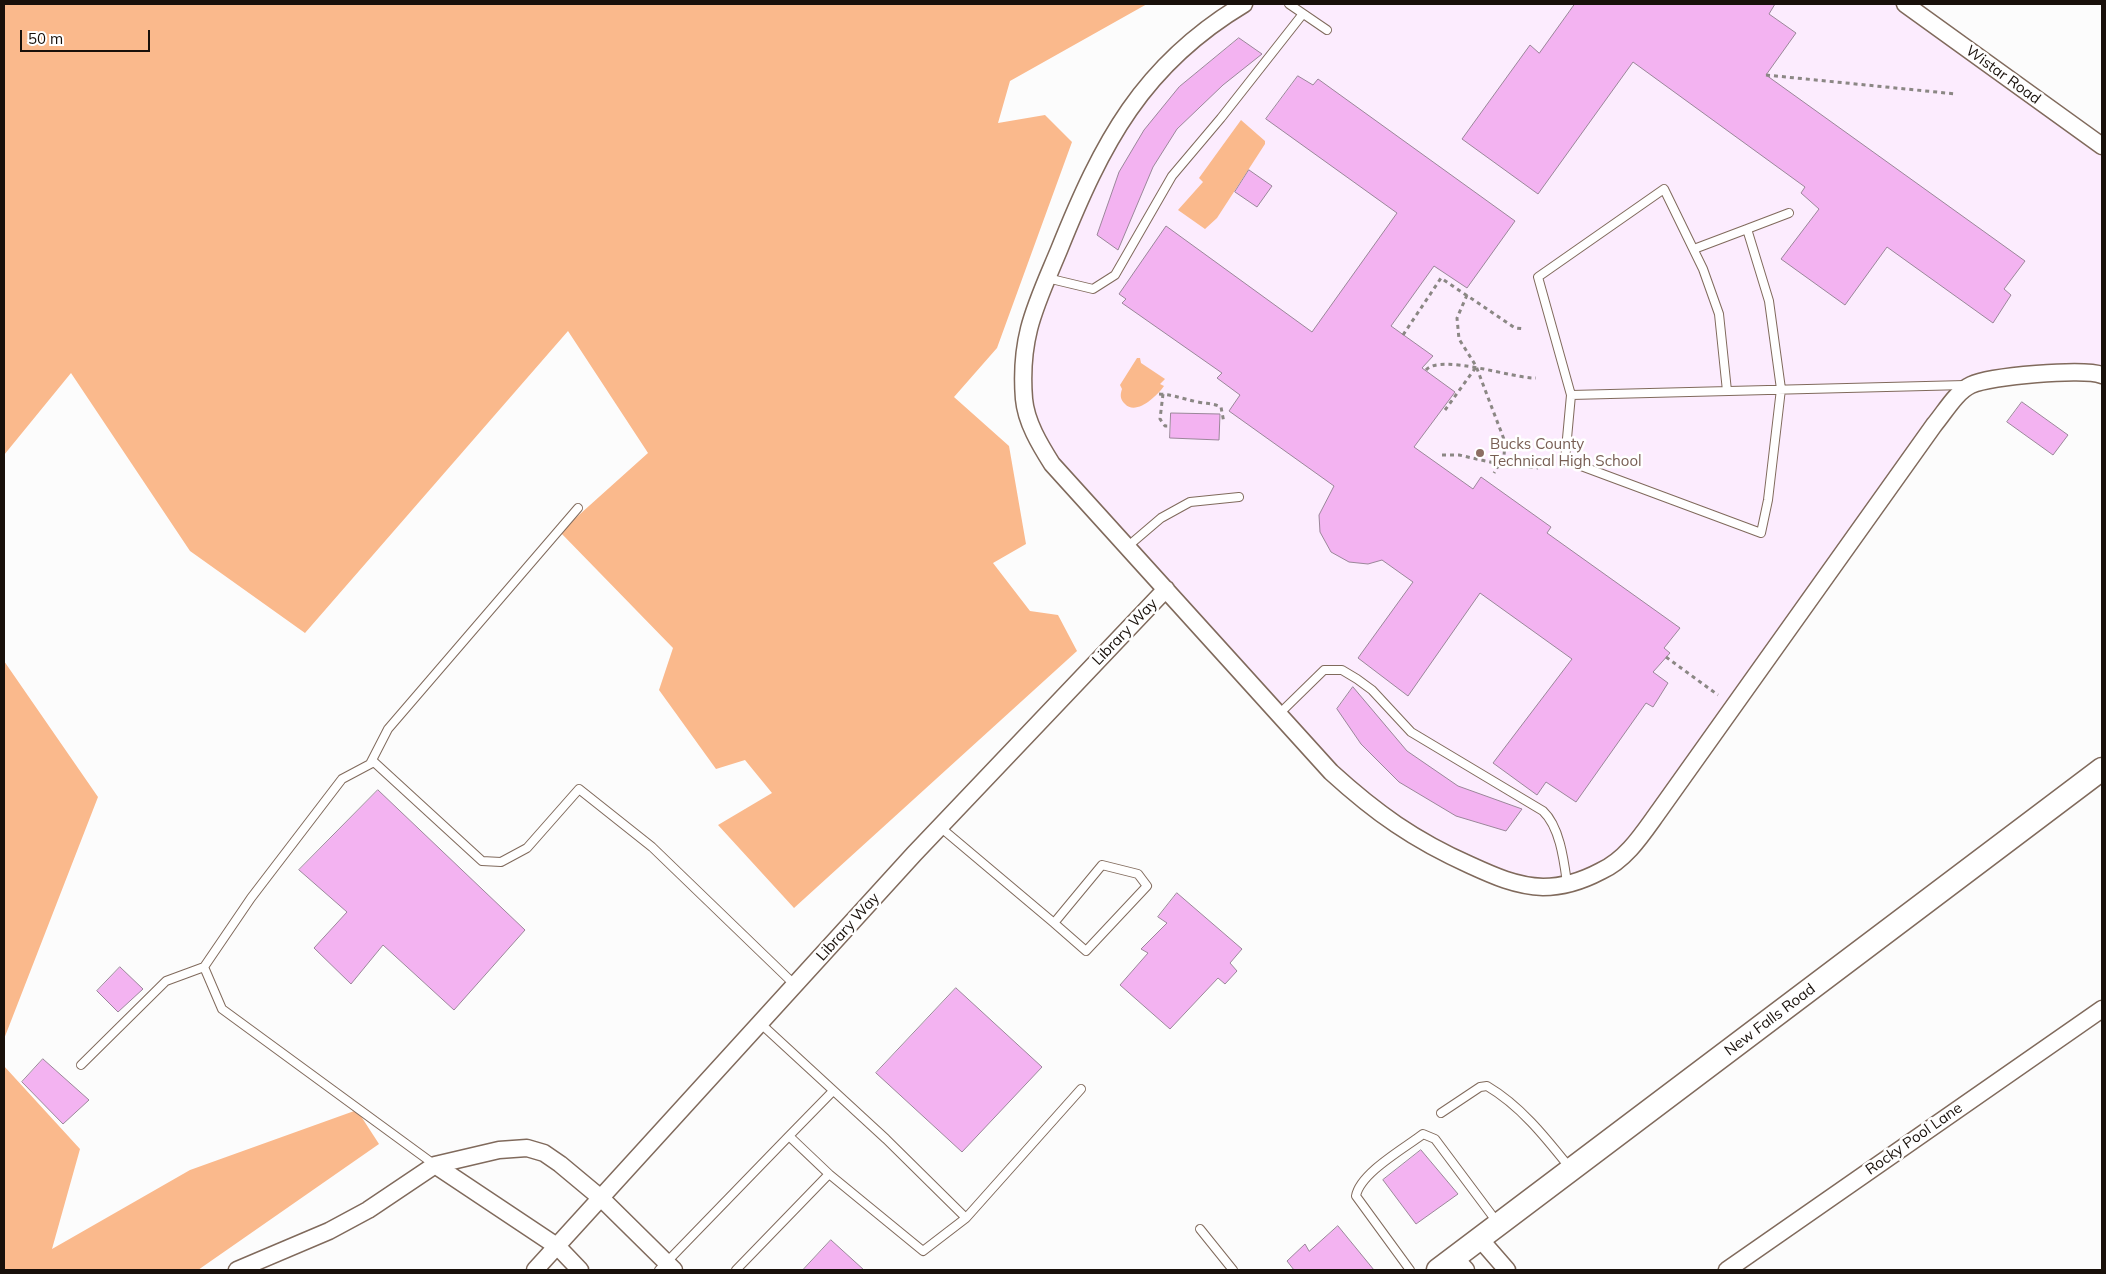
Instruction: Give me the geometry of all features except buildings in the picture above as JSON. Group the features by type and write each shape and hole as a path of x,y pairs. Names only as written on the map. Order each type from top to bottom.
{"main road":[{"name":"New Falls Road","path":"1453,1266 1480,1239 2102,769"}],"street":[{"path":"1244,4 1199,34 1139,94 1101,154 1084,187 1025,338 1023,359 1024,401 1031,424 1052,464 1126,548 1166,589 1331,772 1369,807 1398,828 1446,854 1501,879 1525,885 1545,887 1567,883 1603,871 1624,856 1934,425 1961,392 1972,385 2059,373 2100,372"},
{"name":"Wistar Road","path":"1905,4 2102,146"},
{"name":"Library Way","path":"535,1270 602,1199 940,827 1166,589"},
{"name":"Rocky Pool Lane","path":"1726,1270 2102,1009"},
{"path":"237,1270 328,1231 368,1210 435,1165 499,1150 527,1148 544,1153 602,1199 666,1268"},
{"path":"435,1165 558,1247 580,1270"},
{"path":"1480,1239 1507,1270"}],"lane":[{"path":"1289,4 1302,15 1327,30"},
{"path":"1047,278 1093,289 1115,275 1172,176 1221,118 1302,15"},
{"path":"1727,391 1725,356 1719,314 1694,249 1664,189 1538,277 1571,394 1565,460 1761,533 1768,500 1781,389 1769,301 1747,229"},
{"path":"1694,249 1789,213"},
{"path":"1571,394 1972,385"},
{"path":"1126,548 1161,518 1190,502 1240,498"},
{"path":"370,764 388,729 578,508"},
{"path":"1279,714 1324,670 1342,670 1372,690 1411,732 1543,811 1550,818 1560,849 1567,883"},
{"path":"81,1065 166,981 204,967 251,898 342,779 374,762 482,861 502,862 527,848 579,789 652,847 796,984"},
{"path":"940,827 1086,951 1147,886 1138,874 1102,865 1054,922"},
{"path":"204,967 222,1008 435,1165"},
{"path":"760,1023 886,1139 966,1218"},
{"path":"1441,1113 1480,1086 1487,1086 1512,1104 1546,1138 1572,1170"},
{"path":"789,1136 829,1174 923,1252 966,1218 1081,1089"},
{"path":"666,1268 833,1091"},
{"path":"1410,1270 1356,1196 1357,1187 1366,1176 1424,1134 1435,1138 1499,1225"},
{"path":"736,1270 829,1174"},
{"path":"1200,1229 1233,1270"}],"path":[{"path":"1766,75 1956,94"},
{"path":"1403,335 1441,278 1515,328 1525,329"},
{"path":"1467,295 1457,318 1458,332 1460,339 1476,366 1505,442 1506,450 1494,473"},
{"path":"1426,370 1432,366 1476,366 1536,378"},
{"path":"1444,410 1476,366"},
{"path":"1170,426 1165,426 1160,419 1161,394 1178,395 1200,403 1212,402 1221,407 1224,423"},
{"path":"1442,455 1459,454 1499,464 1538,468"},
{"path":"1666,657 1718,695"}],"shaded area":[{"path":"4,4 1147,4 1010,81 998,123 1045,115 1072,142 997,348 954,397 1009,446 1026,544 993,563 1030,611 1058,615 1077,651 794,908 718,825 772,793 745,760 716,769 659,690 673,648 560,532 648,453 568,331 305,633 190,551 71,373 4,455"},
{"name":"Bucks County Technical High School","path":"1244,4 1906,4 2102,146 2102,375 1972,385 1659,811 1603,871 1525,885 1369,807 1101,520 1031,424 1029,322 1139,94"},
{"path":"1241,120 1265,141 1265,144 1217,218 1205,229 1178,210 1203,182 1199,178"},
{"path":"1137,358 1140,358 1141,363 1165,379 1160,384 1164,386 1156,395 1146,403 1135,408 1125,404 1122,400 1120,385"},
{"path":"4,661 98,797 4,1039"},
{"path":"4,1066 80,1149 52,1249 190,1170 357,1110 379,1144 198,1270 4,1270"}],"place":[{"name":"Bucks County Technical High School","path":"1480,453"}]}
